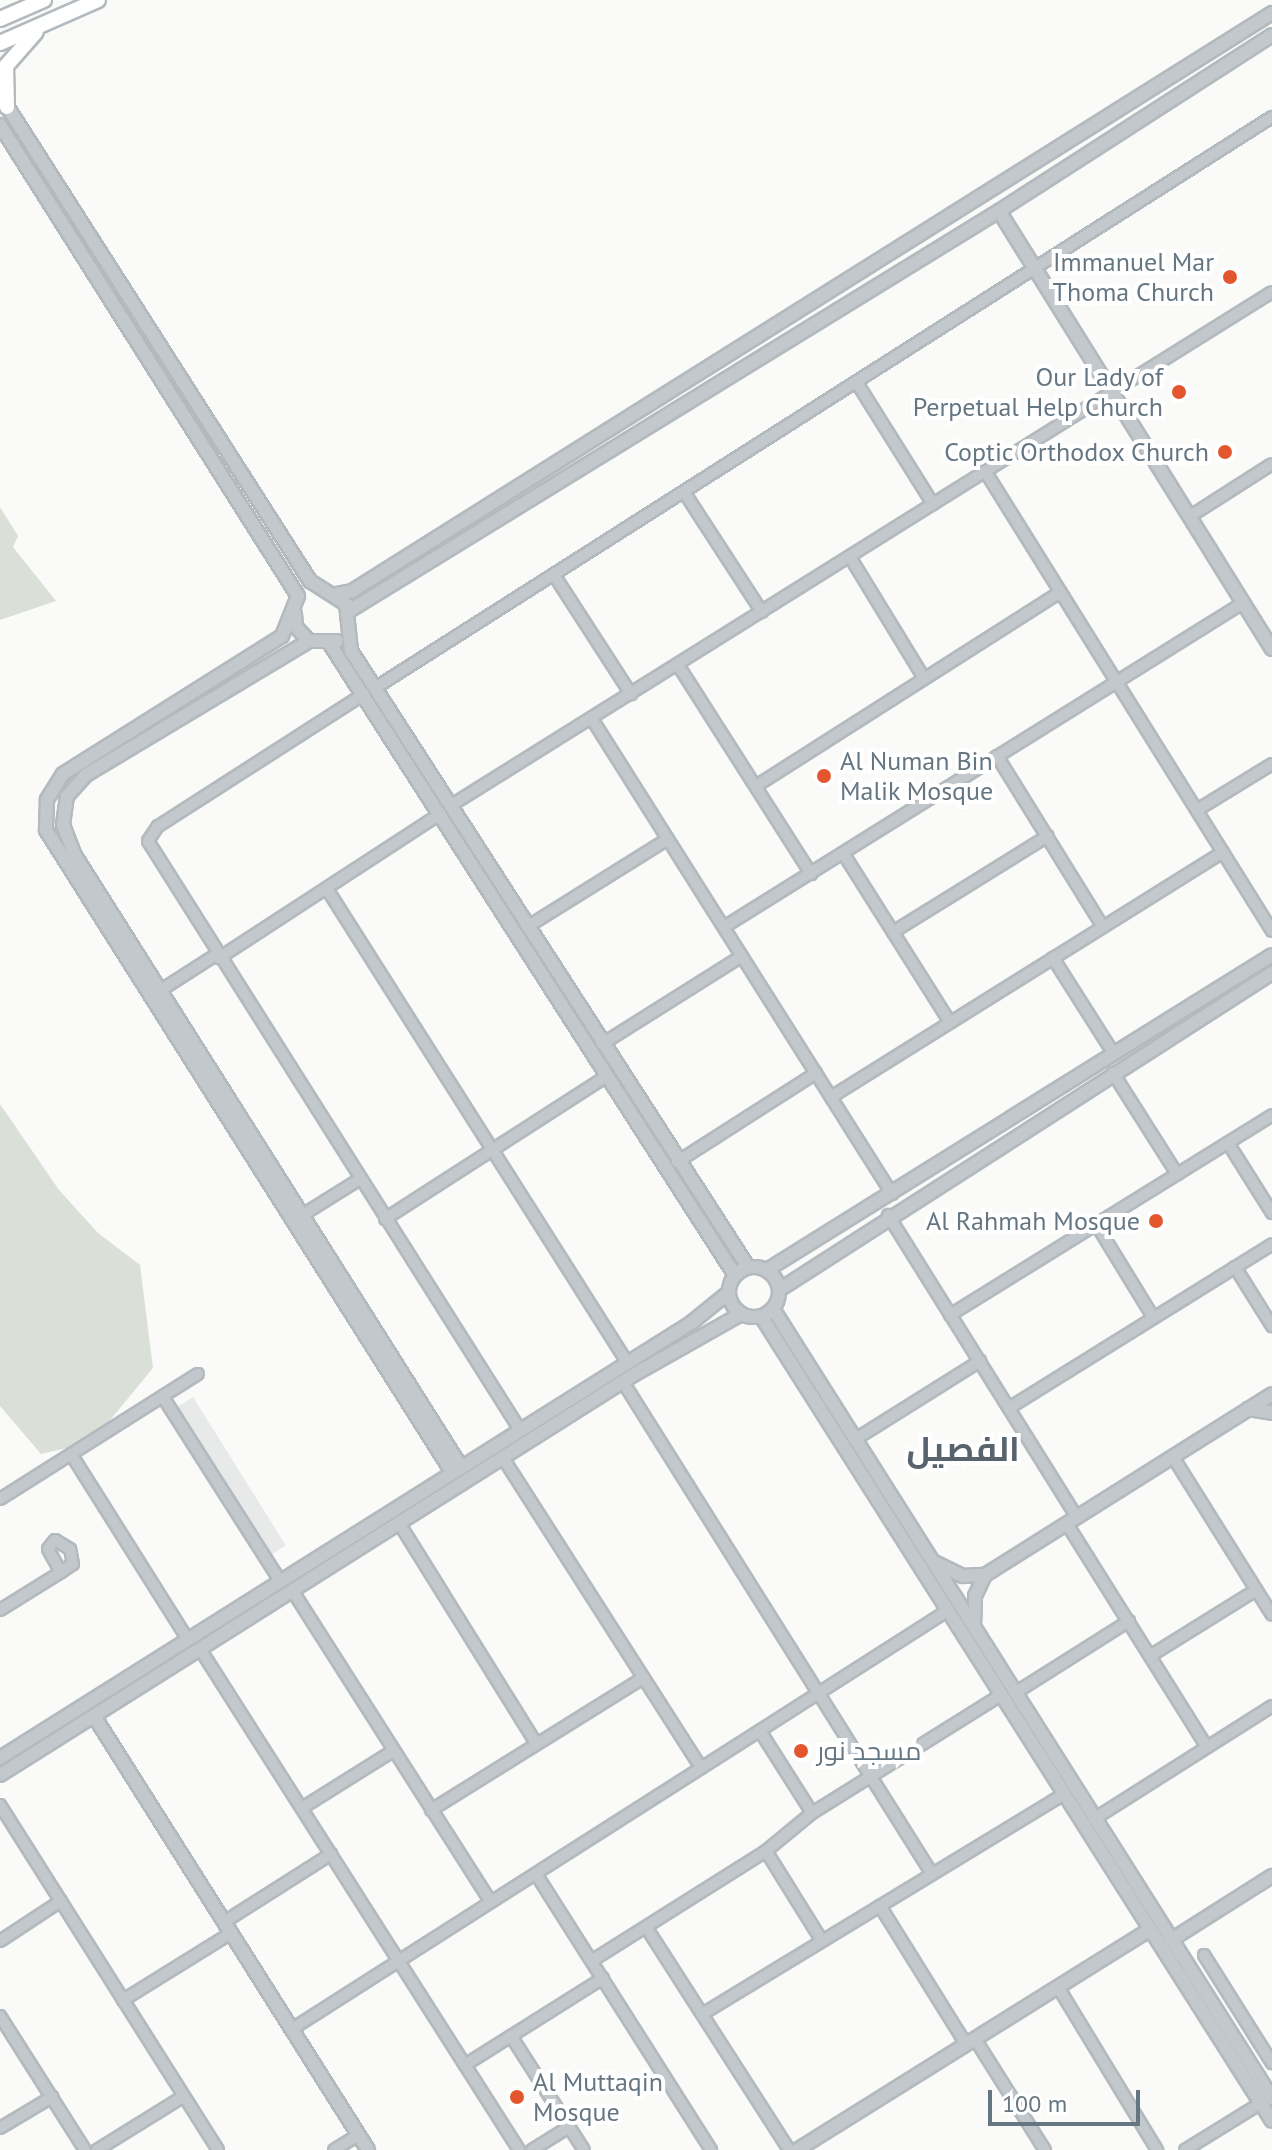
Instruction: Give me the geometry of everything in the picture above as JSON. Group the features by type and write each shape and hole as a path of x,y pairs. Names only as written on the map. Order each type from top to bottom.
{"main road":[{"path":"0,19 44,0"},
{"path":"0,43 98,0"},
{"path":"4,101 8,60 47,23"}],"street":[{"path":"4,101 310,581 321,590 337,594 352,591 1272,13"},
{"path":"349,611 999,211 1272,35"},
{"path":"520,1430 153,852 151,833 1272,117"},
{"path":"0,125 278,560 296,609 296,627 309,641 330,644 370,691"},
{"path":"999,211 1272,649"},
{"path":"879,284 872,280 874,272 899,256 916,237"},
{"path":"793,337 840,302 838,293 829,291"},
{"path":"161,990 327,889 445,810 1272,292"},
{"path":"857,383 933,504"},
{"path":"1189,517 1272,464"},
{"path":"985,471 1272,931"},
{"path":"684,492 762,612"},
{"path":"850,557 924,678"},
{"path":"554,575 631,694"},
{"path":"321,590 296,609 282,636 63,774 47,800 46,830 456,1469"},
{"path":"756,786 1060,592"},
{"path":"337,594 349,611 346,631 349,648 370,691 607,1076 735,1275"},
{"path":"724,927 1243,603"},
{"path":"330,644 346,631"},
{"path":"309,641 86,775 67,796 66,840 304,1214 420,1412"},
{"path":"678,665 811,874"},
{"path":"592,719 892,1194"},
{"path":"997,756 1103,927"},
{"path":"1197,810 1272,764"},
{"path":"445,810 527,927 748,1267"},
{"path":"893,932 1048,836"},
{"path":"527,927 668,839"},
{"path":"831,1097 1223,852"},
{"path":"843,853 950,1022"},
{"path":"327,889 627,1362"},
{"path":"0,1775 188,1640 713,1309 729,1292 735,1275 748,1267 767,1270 1272,955"},
{"path":"602,1044 742,956"},
{"path":"1053,958 1114,1054"},
{"path":"0,1758 65,1726 94,1716 623,1382 741,1314 761,1316 773,1309 779,1290 888,1215 1272,973"},
{"path":"677,1162 816,1073"},
{"path":"1113,1073 1177,1174"},
{"path":"385,1219 607,1076"},
{"path":"950,1315 1272,1115"},
{"path":"1228,1143 1272,1213"},
{"path":"304,1214 360,1179"},
{"path":"888,1215 1009,1408 1129,1621 1207,1747"},
{"path":"1096,1224 1153,1317"},
{"path":"1009,1408 1272,1244"},
{"path":"1235,1267 1272,1326"},
{"path":"767,1270 779,1290"},
{"path":"729,1292 741,1314"},
{"path":"773,1309 975,1629 1064,1794 1150,1929 1269,2098"},
{"path":"761,1316 947,1611 1094,1819 1171,1940 1269,2098 1272,2121"},
{"path":"854,1440 980,1361"},
{"path":"0,1499 198,1374"},
{"path":"623,1382 816,1694 932,1874"},
{"path":"928,1556 963,1576 985,1575 1272,1394"},
{"path":"163,1397 281,1582"},
{"path":"1248,1409 1272,1413"},
{"path":"71,1454 188,1640"},
{"path":"1173,1457 1272,1615"},
{"path":"503,1458 701,1768"},
{"path":"399,1523 536,1743"},
{"path":"0,1610 61,1572"},
{"path":"975,1629 973,1605 985,1575"},
{"path":"292,1590 491,1902"},
{"path":"1150,1656 1256,1590"},
{"path":"292,2029 947,1611"},
{"path":"593,1960 766,1851 812,1813 1129,1621"},
{"path":"200,1649 519,2150"},
{"path":"431,1810 643,1678"},
{"path":"1094,1819 1272,1706"},
{"path":"94,1716 368,2150"},
{"path":"760,1731 812,1813"},
{"path":"302,1808 393,1751"},
{"path":"704,2013 1064,1794"},
{"path":"0,1805 218,2150"},
{"path":"766,1851 822,1941"},
{"path":"123,2000 331,1854"},
{"path":"536,1874 711,2150"},
{"path":"1171,1940 1272,1876"},
{"path":"0,1941 61,1901"},
{"path":"880,1906 1045,2150"},
{"path":"646,1927 704,2013 789,2150"},
{"path":"804,2148 1150,1929"},
{"path":"1204,1955 1272,2063"},
{"path":"465,2065 603,1978"},
{"path":"1058,1987 1157,2150"},
{"path":"2,2022 85,2150"},
{"path":"511,2036 584,2150"},
{"path":"97,2150 184,2096"},
{"path":"0,2128 52,2097"},
{"path":"1185,2150 1269,2098"},
{"path":"532,2150 569,2127"},
{"path":"334,2150 358,2135"}],"shaded area":[{"path":"0,507 18,536 13,547 56,601 0,620"},
{"path":"0,1104 59,1190 98,1233 140,1265 153,1368 92,1442 41,1454 0,1406"},
{"path":"193,1397 286,1545 265,1558 173,1410"}],"place":[{"name":"Immanuel Mar Thoma Church","path":"1230,277"},
{"name":"Our Lady of Perpetual Help Church","path":"1179,392"},
{"name":"Coptic Orthodox Church","path":"1225,452"},
{"name":"Al Numan Bin Malik Mosque","path":"824,776"},
{"name":"Al Rahmah Mosque","path":"1156,1221"},
{"name":"مسجد نور","path":"801,1751"},
{"name":"Al Muttaqin Mosque","path":"517,2097"}],"district":[{"name":"الفصيل","path":"963,1449"}]}
